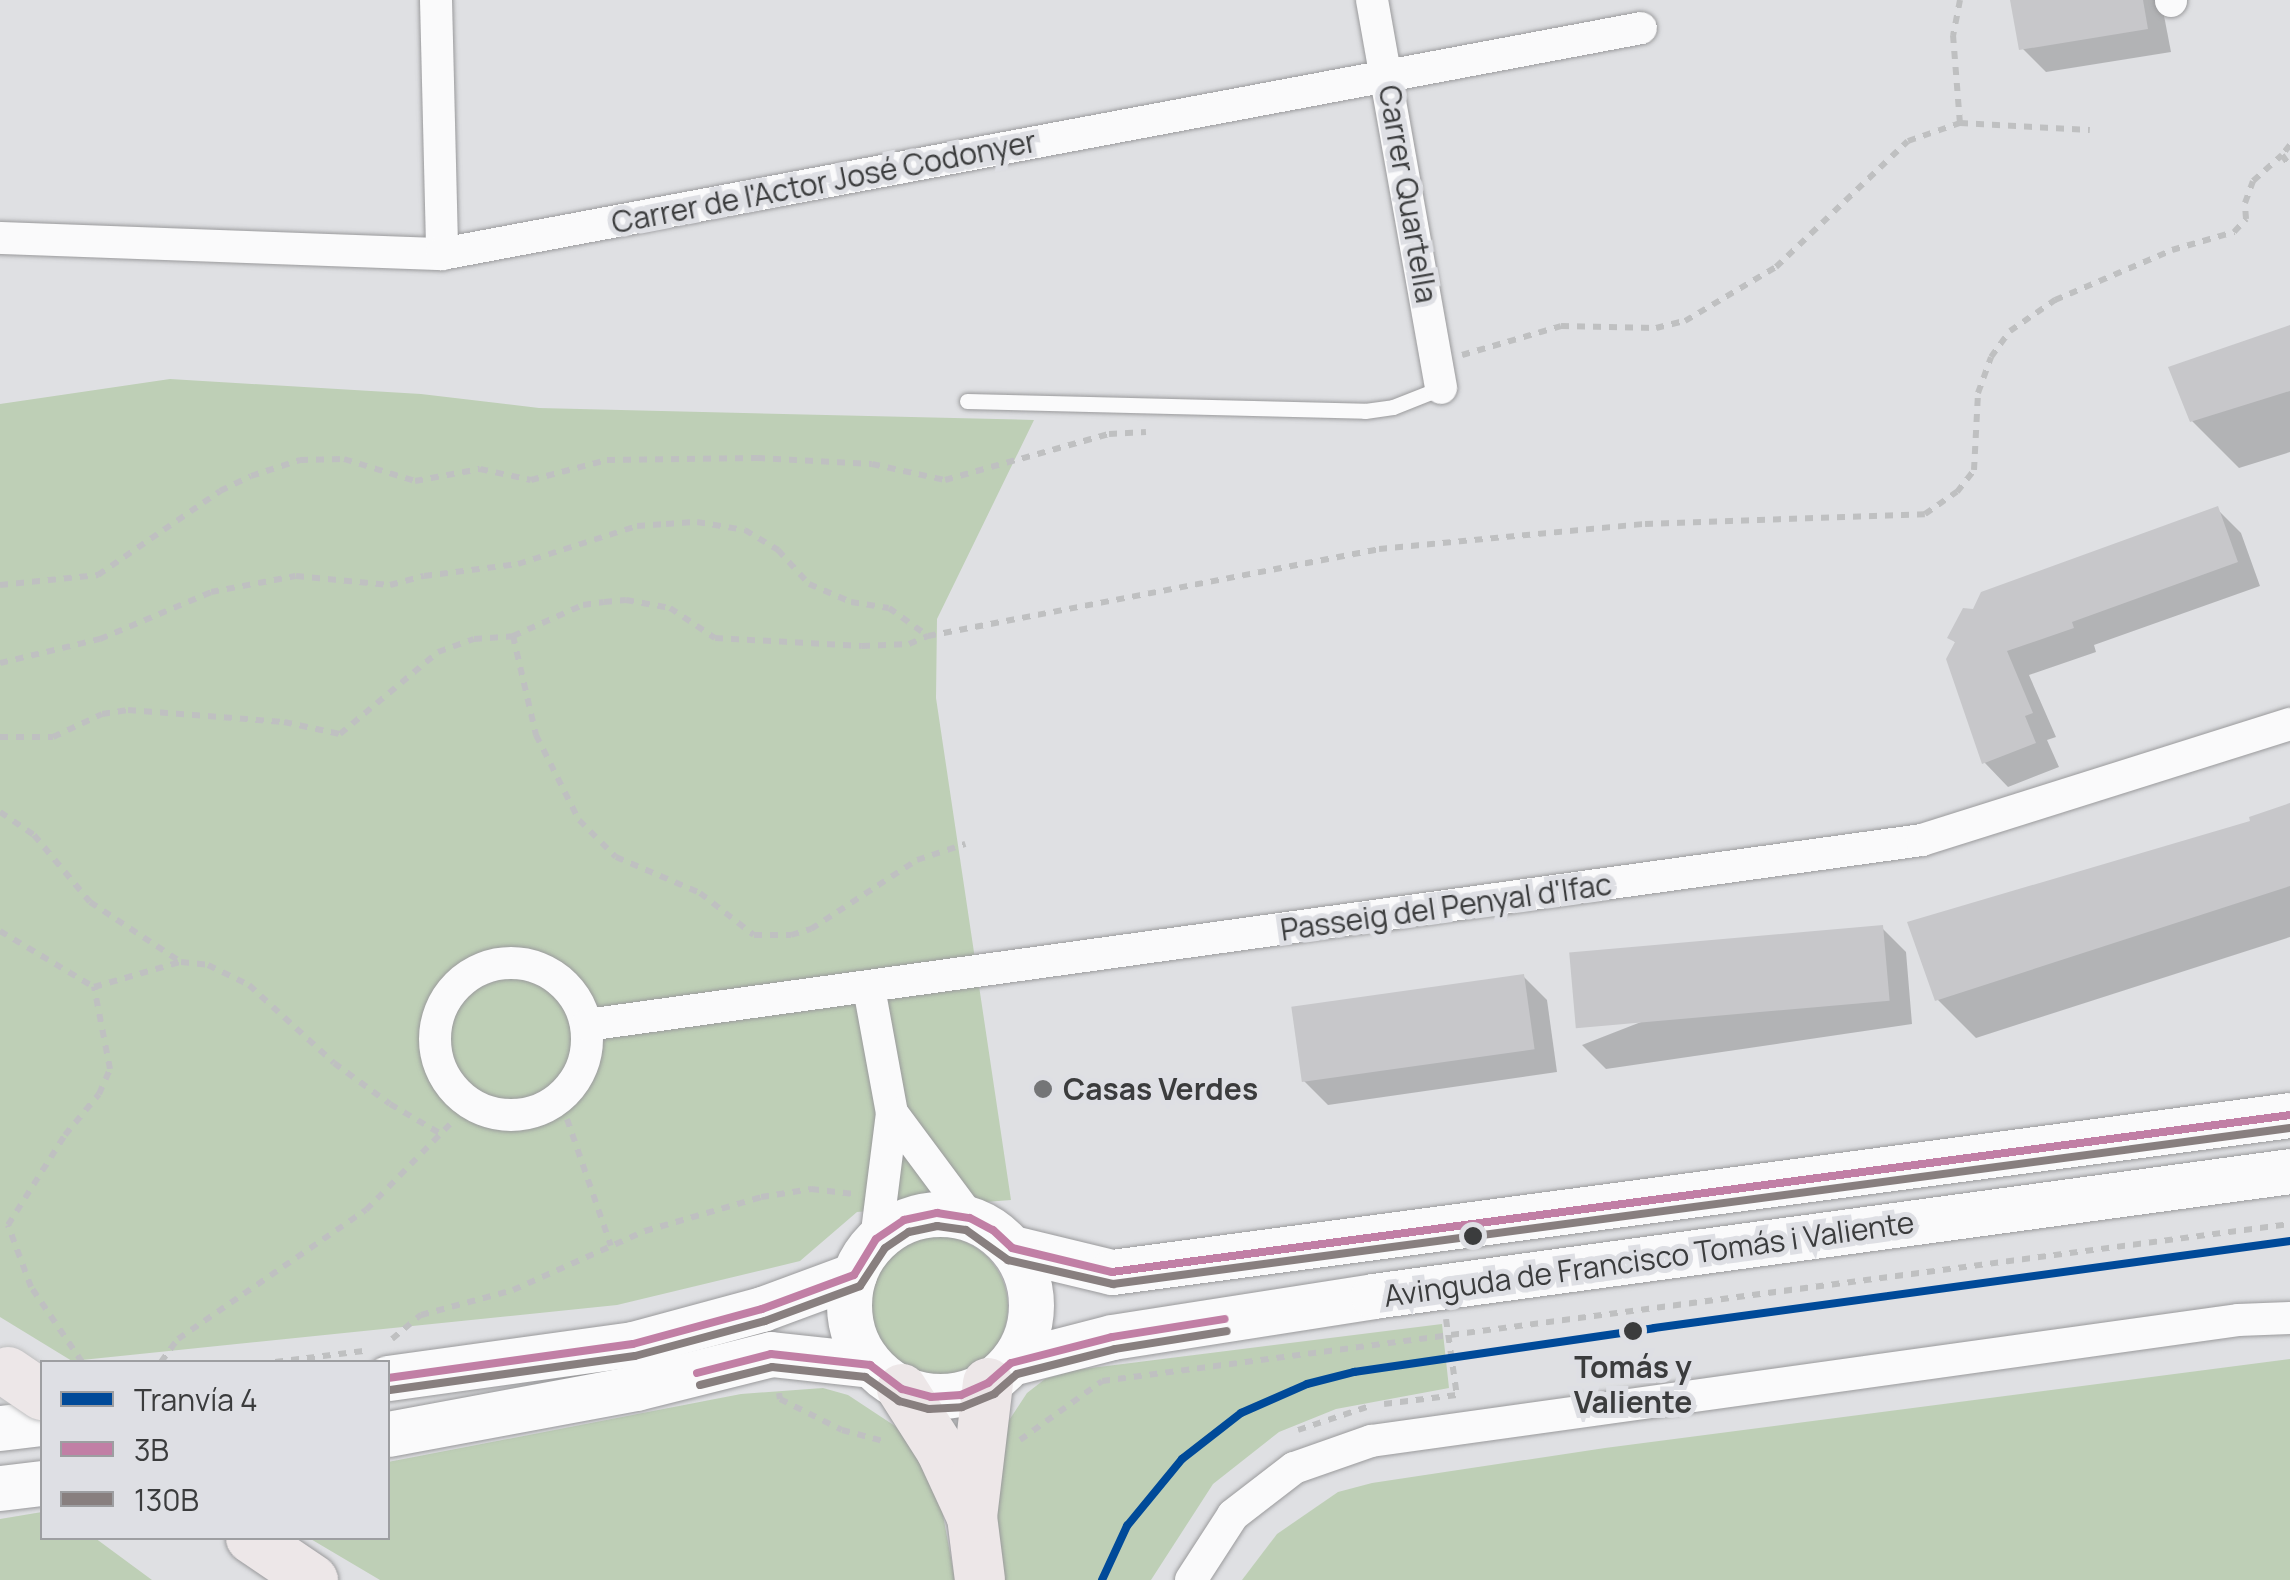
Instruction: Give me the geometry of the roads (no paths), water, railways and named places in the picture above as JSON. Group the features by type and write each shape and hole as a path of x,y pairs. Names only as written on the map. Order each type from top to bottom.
{"main road":[{"name":"Avinguda de Francisco Tomás i Valiente","path":"1012,1248 1112,1272 2290,1116"},
{"name":"Avinguda de Francisco Tomás i Valiente","path":"1000,1373 1112,1337 1442,1287 2278,1174"},
{"path":"390,1363 634,1344 762,1309 866,1237 904,1220 936,1213 970,1218 993,1230 1012,1248 1025,1269 1031,1318 1000,1373 972,1517"},
{"path":"866,1237 850,1322 942,1450 972,1517 980,1580"},
{"path":"390,1434 636,1388 771,1354 886,1377 946,1396 1000,1373"},
{"path":"0,1428 40,1423"},
{"path":"0,1488 40,1483"}],"street":[{"path":"436,0 442,254"},
{"name":"Carrer Quartella","path":"1372,0 1439,376"},
{"name":"Carrer de l'Actor José Codonyer","path":"0,238 442,254 1641,28"},
{"name":"Passeig del Penyal d'Ifac","path":"586,1024 1922,840 2290,724"},
{"path":"511,962 537,966 560,979 577,1000 586,1024 586,1053 577,1078 560,1098 536,1111 510,1115 486,1111 463,1098 445,1078 436,1053 436,1028 444,1002 460,982 483,967 511,962"},
{"path":"866,1237 892,1113 869,988"},
{"path":"892,1113 970,1218"},
{"path":"1191,1580 1233,1514 1294,1468 1371,1441 2238,1320 2290,1318"}],"lane":[{"path":"967,400 1365,411 1392,407 1439,376"}],"tram line":[{"name":"4","path":"1102,1580 1127,1526 1182,1459 1241,1413 1307,1384 1354,1372 1654,1328 2290,1241"}],"place":[{"name":"Casas Verdes","path":"1043,1089"},
{"name":"Tomás y Valiente","path":"1633,1331"}]}
